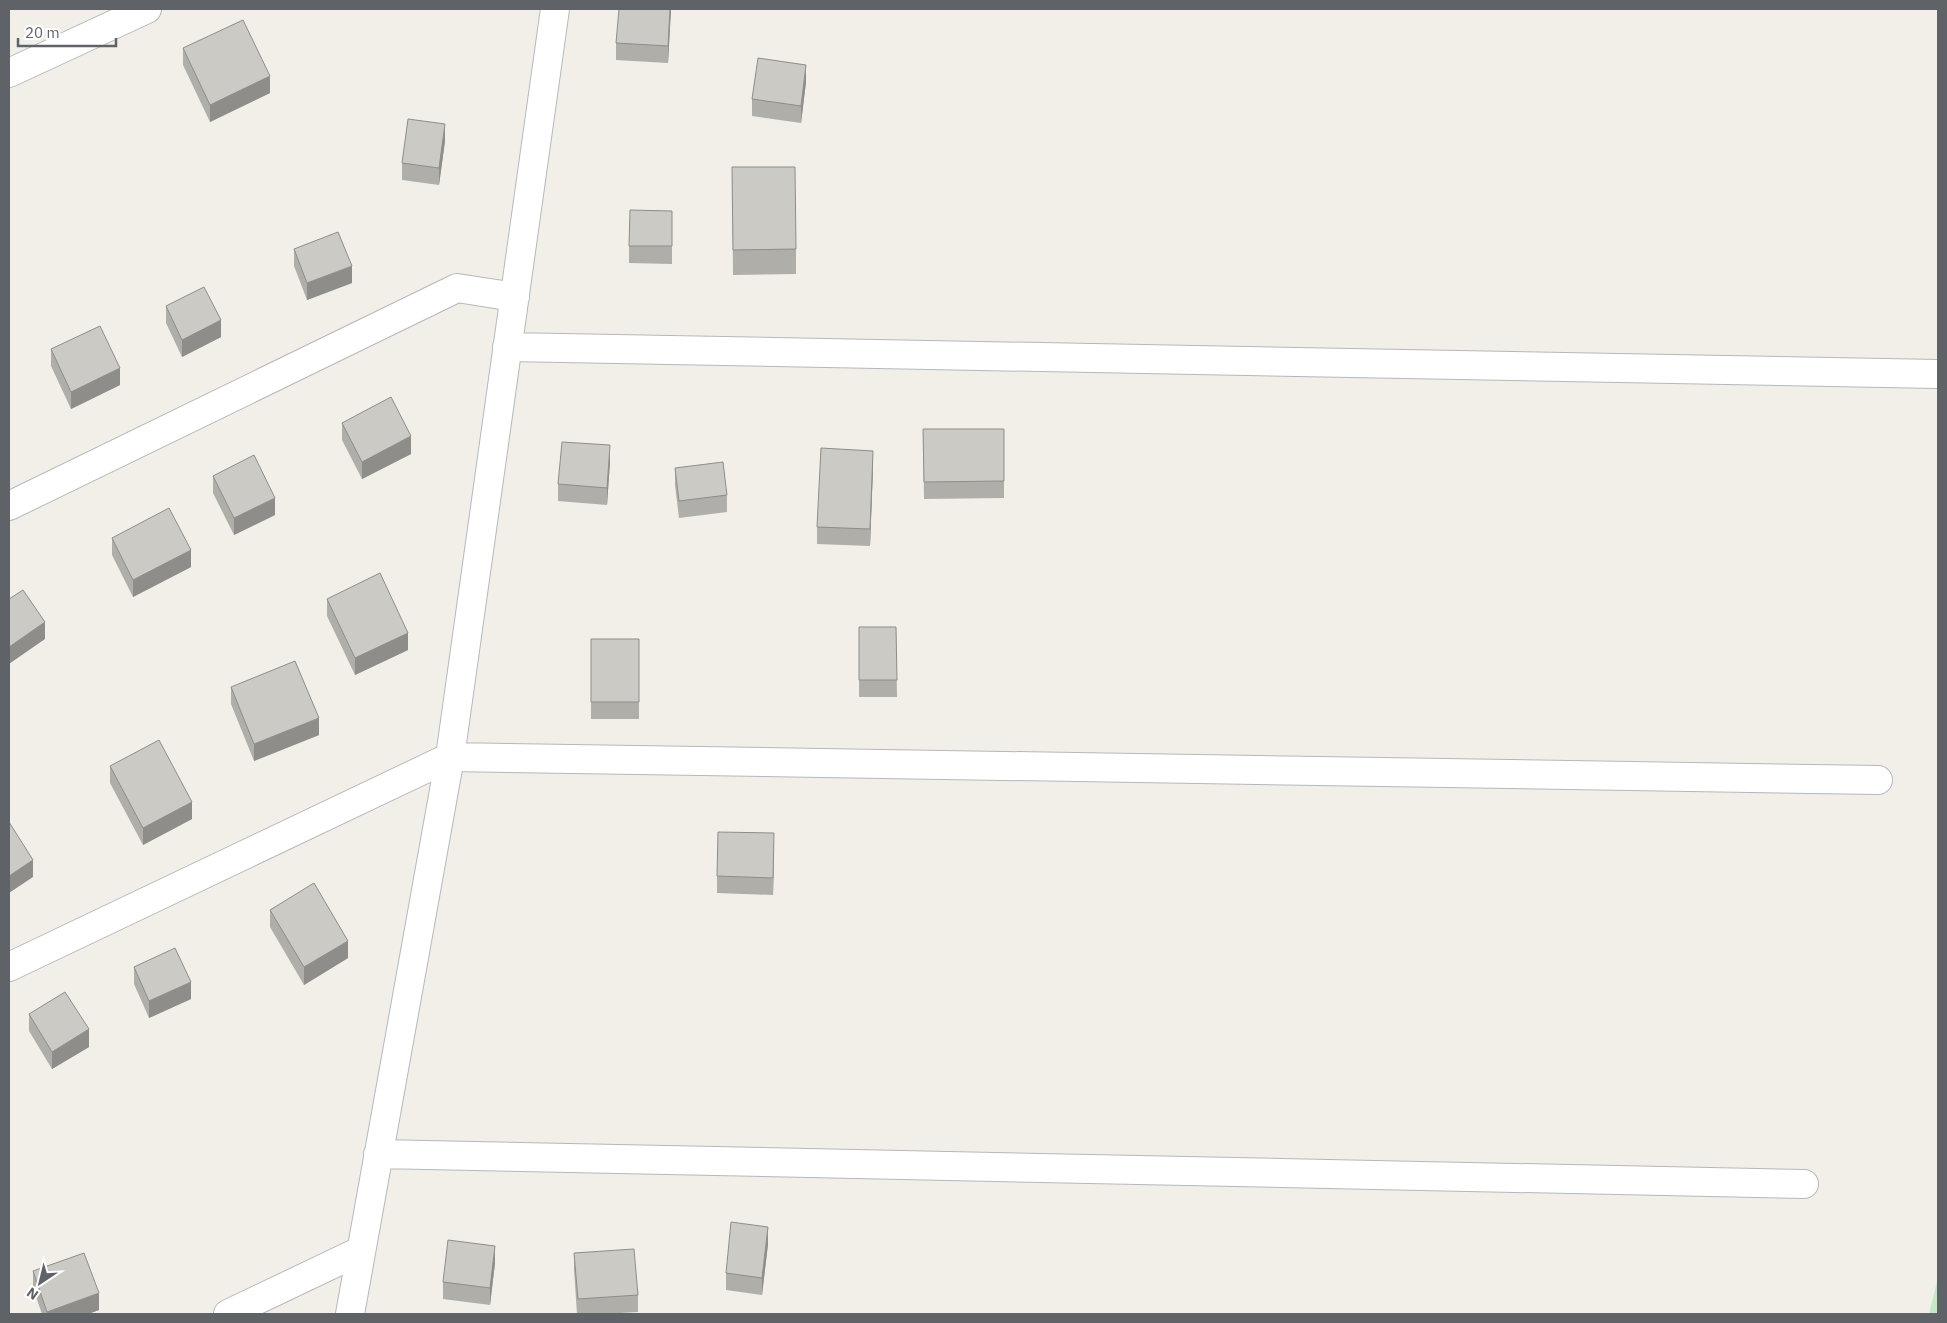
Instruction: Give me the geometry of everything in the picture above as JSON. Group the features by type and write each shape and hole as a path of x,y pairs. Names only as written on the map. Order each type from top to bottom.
{"street":[{"path":"9,73 146,9"},
{"path":"350,1314 450,757 555,9"},
{"path":"9,506 457,288 514,298"},
{"path":"507,347 1938,374"},
{"path":"9,966 450,757 1878,780"},
{"path":"378,1154 1804,1184"},
{"path":"228,1314 360,1251"}],"green space":[{"path":"1938,1278 1938,1314 1929,1314"}],"building":[{"path":"619,9 670,9 668,46 616,43"},
{"path":"243,20 270,76 210,105 183,48"},
{"path":"758,58 806,65 801,106 752,99"},
{"path":"408,119 445,124 439,168 402,163"},
{"path":"732,167 795,167 796,249 733,250"},
{"path":"630,210 672,211 672,246 629,246"},
{"path":"338,232 352,266 307,283 294,249"},
{"path":"204,287 221,320 182,340 166,306"},
{"path":"100,326 120,368 71,392 51,349"},
{"path":"391,397 411,436 362,462 342,423"},
{"path":"923,429 1004,429 1004,481 924,482"},
{"path":"562,442 610,445 607,488 558,484"},
{"path":"821,448 873,451 870,529 817,527"},
{"path":"254,455 275,498 234,518 213,476"},
{"path":"723,462 727,495 679,501 675,468"},
{"path":"169,508 191,550 133,580 112,538"},
{"path":"380,573 408,633 355,658 327,599"},
{"path":"23,590 45,622 9,647 9,599"},
{"path":"859,627 896,627 897,680 859,680"},
{"path":"591,639 639,639 639,702 591,702"},
{"path":"295,661 319,718 254,744 231,687"},
{"path":"159,740 192,802 143,828 110,766"},
{"path":"9,822 33,860 9,876"},
{"path":"718,832 774,833 773,878 717,876"},
{"path":"314,883 348,941 304,967 270,910"},
{"path":"175,948 191,982 149,1001 134,967"},
{"path":"65,992 89,1029 52,1052 29,1014"},
{"path":"731,1222 768,1227 762,1278 726,1273"},
{"path":"448,1240 495,1246 490,1288 443,1282"},
{"path":"634,1249 638,1295 578,1299 574,1253"},
{"path":"84,1253 99,1293 47,1312 33,1271"}]}
